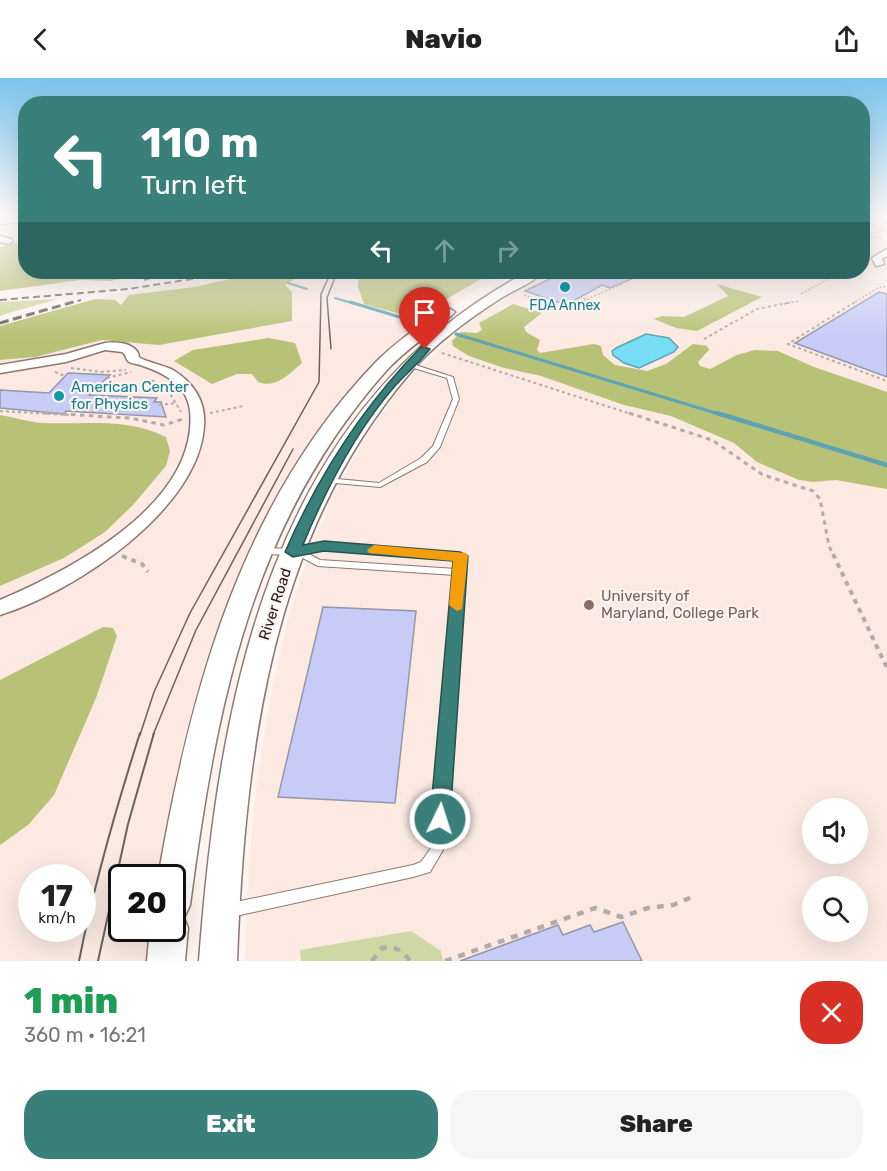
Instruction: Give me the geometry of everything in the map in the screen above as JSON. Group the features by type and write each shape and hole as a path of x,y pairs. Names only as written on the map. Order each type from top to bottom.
{"street":[{"path":"879,257 879,264"},
{"name":"River Road","path":"178,864 190,790 212,692 228,637 261,550 300,474 355,395 422,331 502,279"},
{"name":"River Road","path":"218,961 220,914 245,715 276,594 326,480 366,415 409,364 466,316 525,279"},
{"path":"0,369 76,356 106,346 124,348 133,354 133,359 160,368 180,381 192,395 188,421 197,439 188,463 172,489 146,519 84,566 43,589 0,608"},
{"path":"166,961 168,942"}],"lane":[{"path":"326,480 380,485 424,460 436,447 456,399 450,377 409,364"},
{"path":"220,914 242,906 413,871 425,867 434,858 437,850 460,556 324,546 296,552 261,550"},
{"path":"296,552 318,563 459,572"}],"path":[{"path":"801,294 828,279"},
{"path":"522,295 567,308 624,283"},
{"path":"887,286 878,288 789,342 887,381"},
{"path":"580,297 600,305"},
{"path":"704,339 757,309 799,301"},
{"path":"434,350 712,440 763,475 813,491 820,499 829,546 887,668"},
{"path":"62,367 87,373 131,372 138,374"},
{"path":"54,368 55,373 65,376"},
{"path":"107,378 131,372"},
{"path":"145,377 161,385 177,403 188,421"},
{"path":"159,405 177,403"},
{"path":"0,411 130,418 145,423 170,424 243,406"},
{"path":"170,424 178,427"},
{"path":"445,961 595,908 621,917 648,908 673,905 692,897"},
{"path":"372,961 382,948 394,946 403,950 410,961"}],"shaded area":[{"name":"University of Maryland, College Park","path":"870,257 887,257 887,961 245,961 249,866 256,789 271,694 289,616 309,553 335,492 370,430 403,385 456,333 487,309 536,279 870,279"},
{"path":"202,279 495,279 475,290 407,339 268,517 166,864 108,864 108,942 156,942 154,961 0,961 0,326 110,295"}],"green space":[{"path":"0,257 18,257 18,279 119,279 80,280 0,291"},
{"path":"230,279 295,279 285,285 292,292 292,321 159,345 102,340 35,357 0,360 0,326 95,299 115,300 121,305 129,295 194,287"},
{"path":"359,279 481,279 414,318 364,304 358,287"},
{"path":"717,284 762,297 697,331 676,328 654,319 662,316 684,317 728,296"},
{"path":"58,299 5,314 0,316 0,302"},
{"path":"513,304 542,313 524,327 526,332 540,340 537,350 540,353 594,344 601,346 603,355 615,365 647,371 666,364 693,344 707,346 709,350 698,362 700,366 710,369 737,355 755,350 778,351 814,367 887,392 887,489 836,480 813,482 799,480 757,462 734,443 671,416 624,405 541,376 504,368 469,356 453,346 452,341 461,332 477,333 482,330 479,323"},
{"path":"268,338 295,343 302,363 287,376 271,384 258,382 252,374 237,374 212,384 174,361 193,350"},
{"path":"0,415 42,423 105,423 136,427 166,437 170,451 166,466 133,505 105,532 64,558 0,586"},
{"path":"103,627 113,628 117,636 96,698 54,795 28,825 0,845 0,680"},
{"path":"411,931 441,951 443,961 301,961 300,950"}],"water":[{"path":"646,334 669,338 678,347 674,352 639,368 624,363 613,355 612,351 616,348"}],"building":[{"name":"FDA Annex","path":"550,279 631,279 610,288 602,285 566,305 525,291"},
{"path":"879,292 887,294 887,377 795,343"},
{"name":"American Center for Physics","path":"68,373 110,375 89,395 157,398 154,402 161,402 166,417 66,411 64,414 0,408 0,390 49,393"},
{"path":"323,607 416,611 395,803 278,797"},
{"path":"623,922 642,961 460,961 558,925 563,935 590,925 594,932"}],"waterway":[{"path":"288,283 307,289"},
{"path":"335,298 355,304"},
{"path":"350,302 416,322"},
{"path":"456,334 722,415"},
{"path":"717,413 887,465"}],"tram line":[{"path":"140,735 154,692 190,613 319,382 321,294 328,279"},
{"path":"331,349 327,298 334,279"},
{"path":"153,735 196,630 293,449"},
{"path":"79,961 106,846 140,733"},
{"path":"98,961 128,824 154,733"}],"railway":[{"path":"0,300 128,289 192,279"},
{"path":"67,304 81,300"},
{"path":"0,323 73,302"}],"slow traffic":[{"path":"374,550 460,556 457,605"}],"place":[{"name":"FDA Annex","path":"565,287"},
{"name":"American Center for Physics","path":"59,396"},
{"name":"University of Maryland, College Park","path":"589,605"}],"route":[{"path":"425,349 391,384 354,432 313,503 293,552 324,546 460,556 440,819"}]}
